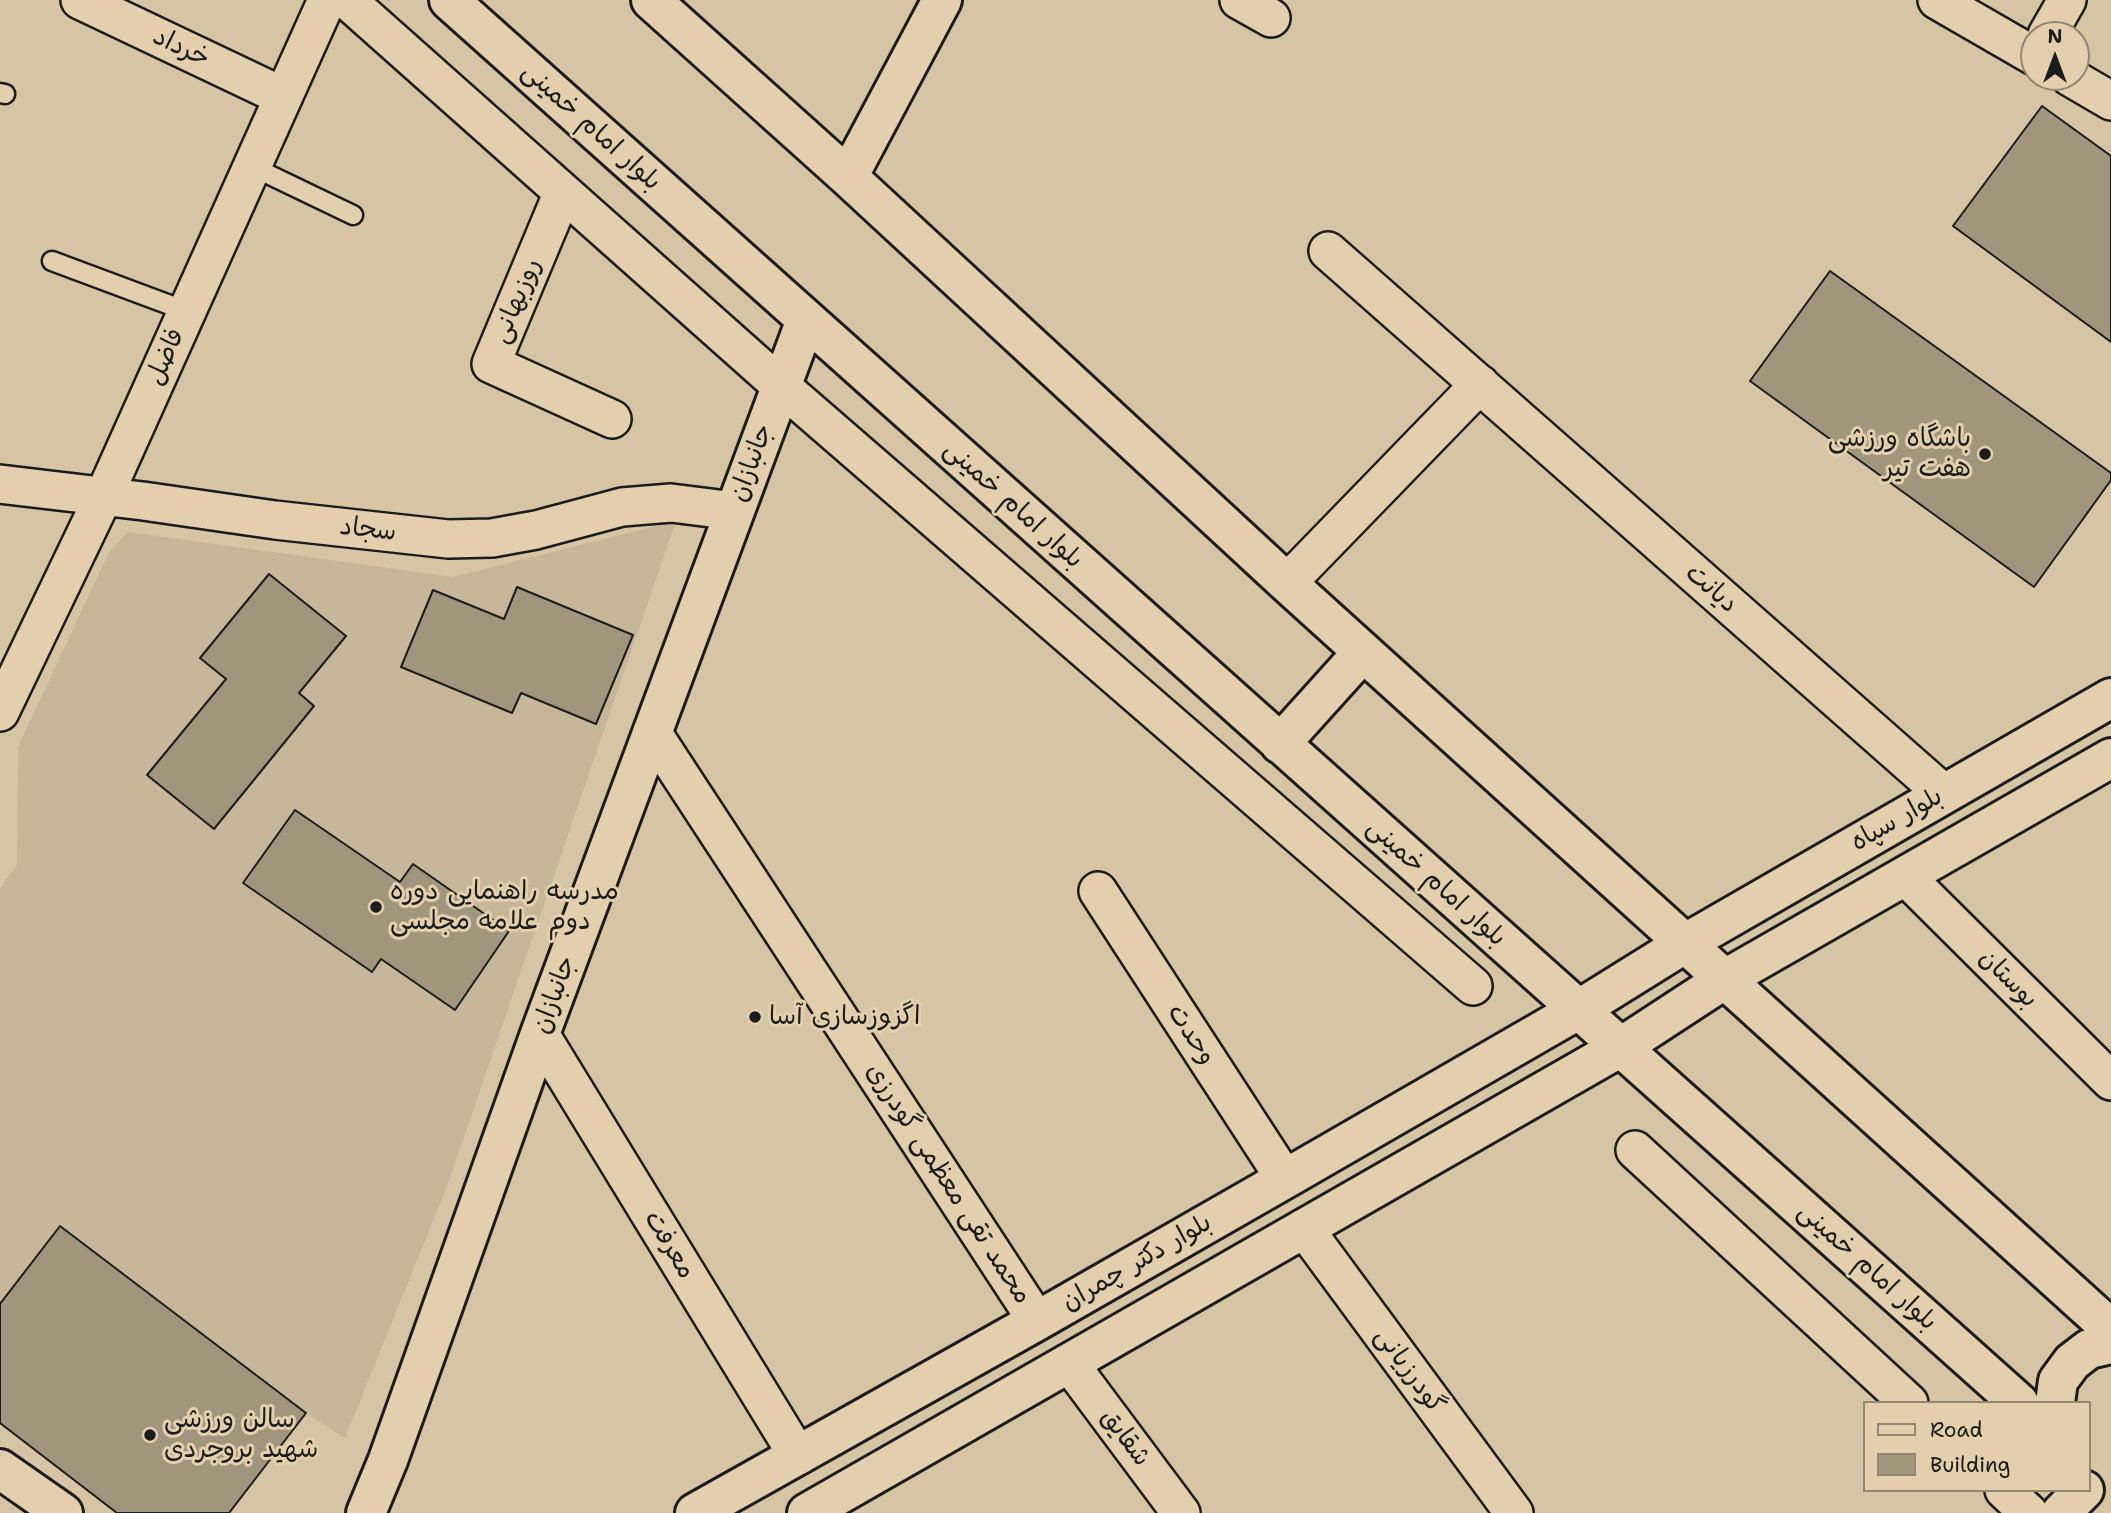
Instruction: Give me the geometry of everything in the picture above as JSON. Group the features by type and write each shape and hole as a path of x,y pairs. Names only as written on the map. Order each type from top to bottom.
{"main road":[{"name":"بلوار امام خمینی","path":"449,0 2017,1401"},
{"path":"651,0 848,177 1287,583 2111,1329"},
{"path":"848,177 942,0"},
{"name":"جانبازان","path":"366,1513 388,1460 540,1034 806,320"},
{"path":"1280,744 1363,652"},
{"name":"بلوار سپاه","path":"1578,1010 1684,944 2111,698"},
{"name":"بلوار سپاه","path":"1621,1047 1725,979 2111,758"},
{"name":"بلوار دکتر چمران","path":"695,1513 1037,1321 1578,1010"},
{"name":"بلوار دکتر چمران","path":"807,1513 1621,1047"},
{"path":"2055,1401 2058,1381 2072,1362 2089,1349 2111,1345"},
{"path":"0,1469 63,1513"},
{"path":"2061,1513 2083,1492"}],"street":[{"name":"خرداد","path":"80,0 282,96"},
{"name":"فاضل","path":"0,712 103,498 327,0"},
{"path":"347,0 781,386 1473,986"},
{"path":"1239,0 1271,18"},
{"path":"1937,0 2020,48"},
{"path":"2055,21 2067,0"},
{"path":"2090,89 2111,101"},
{"name":"روزبهانی","path":"563,192 491,364 612,419"},
{"name":"دیانت","path":"1328,250 1943,793"},
{"path":"1287,583 1480,384"},
{"name":"سجاد","path":"0,484 143,501 208,512 448,539 492,538 536,530 622,507 671,503 734,511"},
{"name":"محمد تقی معظمی گودرزی","path":"652,732 1037,1321"},
{"name":"بوستان","path":"1905,876 2111,1081"},
{"name":"وحدت","path":"1098,891 1285,1178"},
{"name":"معرفت","path":"540,1034 797,1456"},
{"path":"1635,1150 1907,1401"},
{"name":"گودرزیانی","path":"1304,1228 1514,1513"},
{"name":"شقایق","path":"1069,1363 1181,1513"},
{"path":"2006,1492 2029,1513"}],"lane":[{"path":"251,166 353,215"},
{"path":"52,261 186,311"}],"shaded area":[{"path":"676,521 446,1189 345,1438 306,1413 61,1226 0,1304 0,888 17,865 18,747 109,552 128,532 453,577"}],"building":[{"path":"2042,106 2111,156 2111,342 1953,226"},
{"path":"1830,271 2111,473 2111,480 2034,587 1750,381"},
{"path":"269,574 346,636 299,693 314,706 214,829 147,775 226,679 200,658"},
{"path":"517,587 633,635 596,724 521,693 512,713 401,667 433,590 504,619"},
{"name":"مدرسه راهنمایی دوره دوم علامه مجلسی","path":"295,810 400,882 413,864 509,931 455,1010 381,959 372,972 243,883"},
{"path":"60,1226 306,1413 229,1513 117,1513 0,1423 0,1304"}],"place":[{"name":"باشگاه ورزشی هفت تیر","path":"1985,454"},
{"name":"مدرسه راهنمایی دوره دوم علامه مجلسی","path":"376,907"},
{"name":"اگزوزسازی آسا","path":"755,1017"},
{"name":"سالن ورزشی شهید بروجردی","path":"150,1435"}]}
